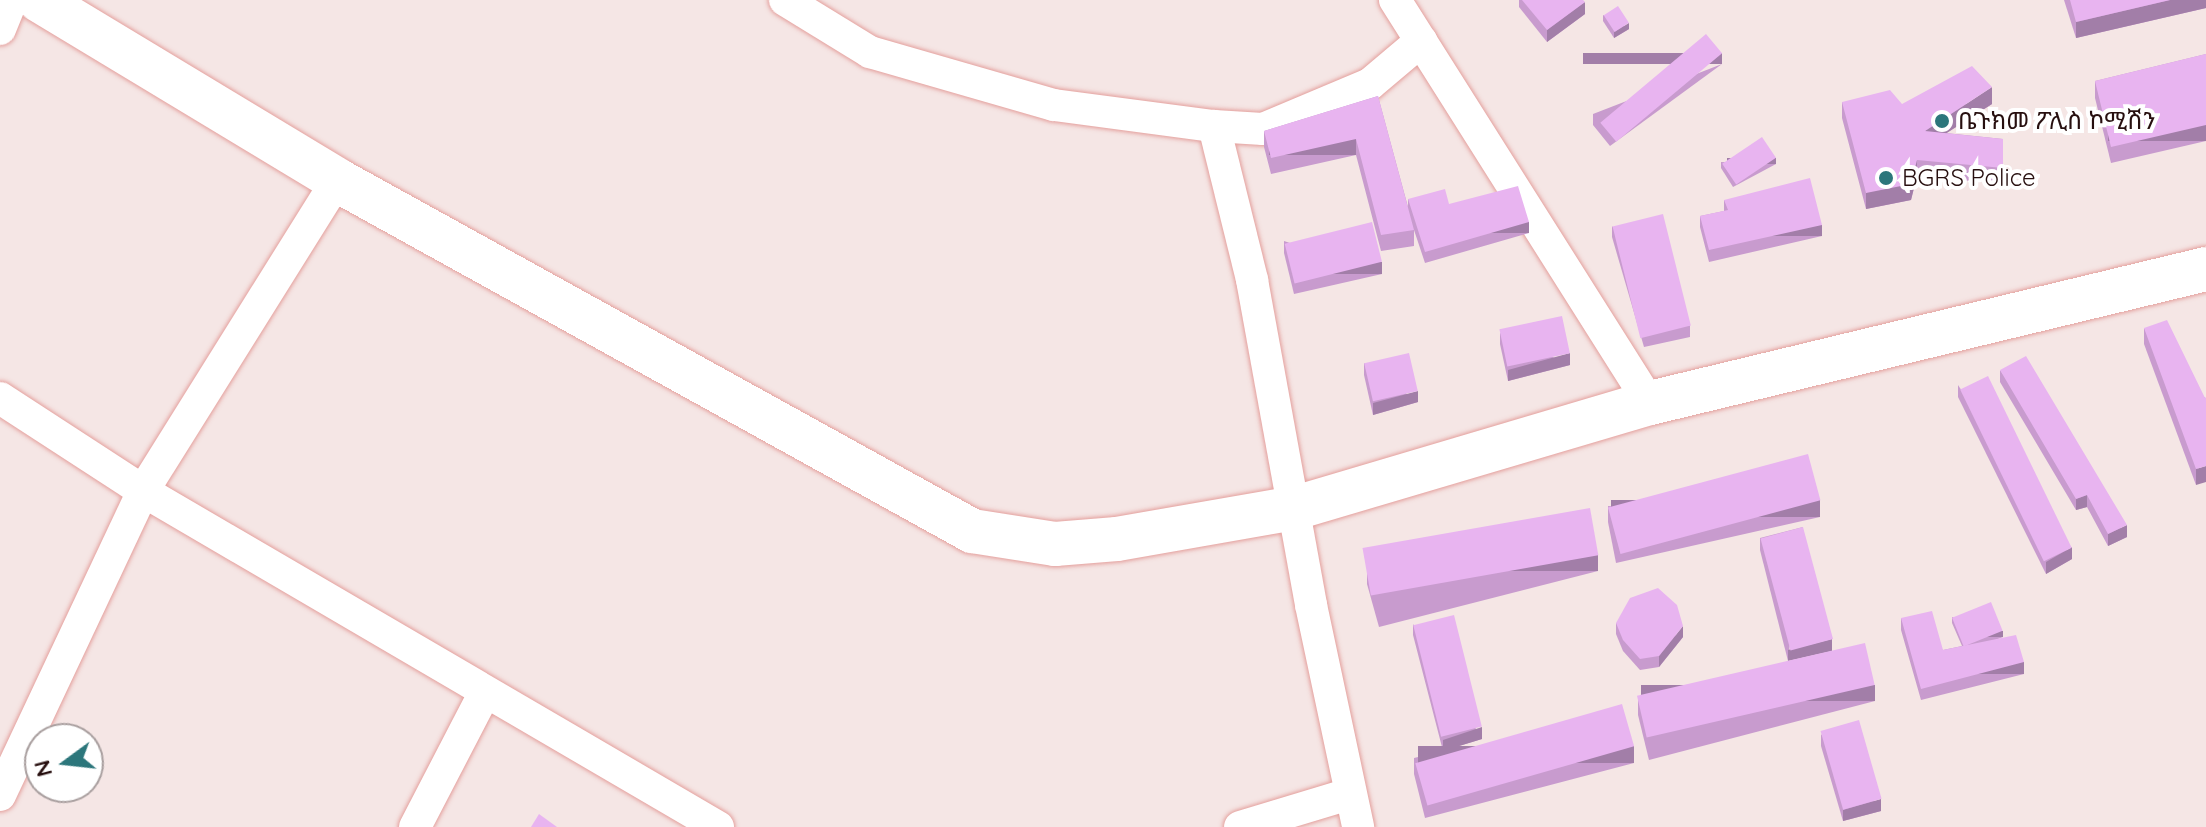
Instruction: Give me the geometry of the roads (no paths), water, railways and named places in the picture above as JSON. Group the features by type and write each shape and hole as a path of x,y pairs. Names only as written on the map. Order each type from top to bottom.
{"street":[{"path":"0,29 12,0"},
{"path":"39,0 337,180 972,531 1055,544 1117,539 1295,508 1650,403 2206,269"},
{"path":"785,0 870,52 1054,105 1214,126 1263,129 1370,84 1421,41"},
{"path":"1395,0 1650,403"},
{"path":"1214,126 1252,280 1349,794 1358,827"},
{"path":"0,795 143,491 337,180"},
{"path":"0,398 143,491 718,827"},
{"path":"415,827 485,692"},
{"path":"1240,827 1349,794"}],"place":[{"name":"ቤጉክመ ፖሊስ ኮሚሽን","path":"1942,121"},
{"name":"BGRS Police","path":"1886,178"}]}
